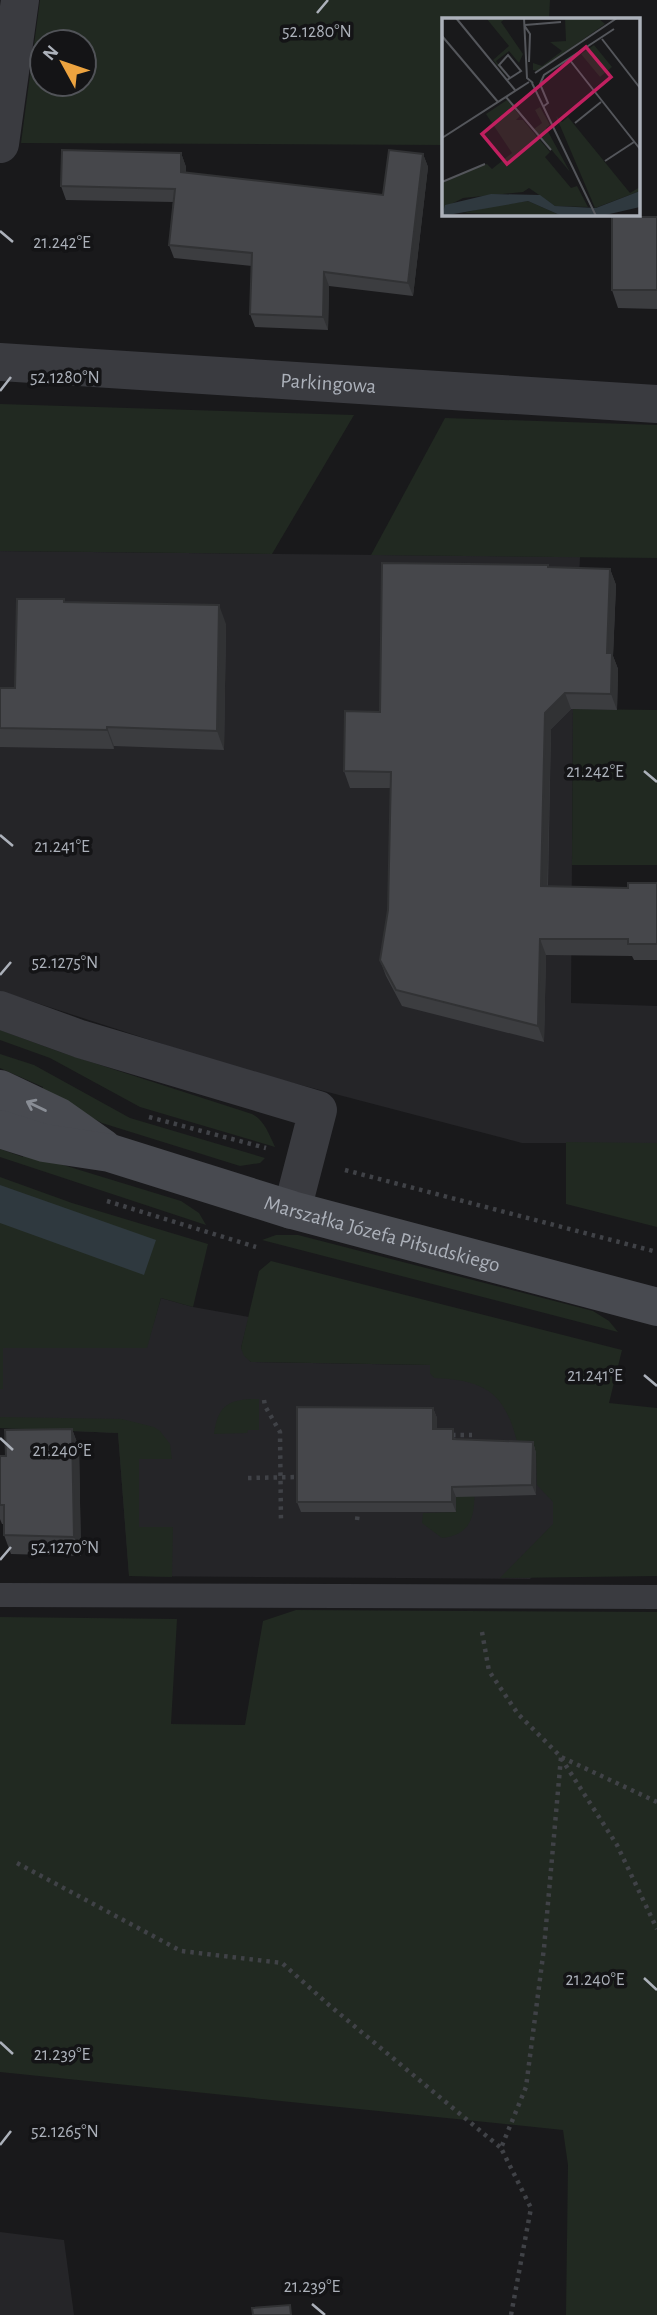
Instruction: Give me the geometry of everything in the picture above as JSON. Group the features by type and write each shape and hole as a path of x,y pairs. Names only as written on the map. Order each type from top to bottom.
{"main road":[{"name":"Marszałka Józefa Piłsudskiego","path":"0,1089 59,1117 110,1153"},
{"name":"Marszałka Józefa Piłsudskiego","path":"0,1129 44,1143 110,1153 292,1210 657,1307"}],"street":[{"path":"0,144 20,0"},
{"name":"Parkingowa","path":"0,362 657,404"},
{"path":"0,1010 80,1038 318,1110 292,1210"}],"lane":[{"path":"0,1595 657,1597"}],"path":[{"path":"264,1400 280,1432 281,1523"},
{"path":"449,1435 472,1435"},
{"path":"248,1478 301,1477"},
{"path":"358,1513 358,1520"},
{"path":"445,1597 481,1628 489,1671 518,1714 561,1757 617,1845 657,1929"},
{"path":"561,1757 657,1802"},
{"path":"501,2148 526,2087 544,1948 561,1757"},
{"path":"18,1863 181,1951 282,1963 501,2148 531,2208 511,2315"}],"shaded area":[{"path":"40,0 550,0 549,18 442,18 442,145 21,143 28,90 28,98 98,98 98,28 36,28"},
{"path":"0,404 354,415 272,554 0,551"},
{"path":"445,418 657,425 657,558 371,555"},
{"path":"0,551 580,557 573,709 571,1003 657,1006 657,1143 522,1143 236,1068 0,991"},
{"path":"573,709 657,710 657,865 572,865"},
{"path":"0,1030 252,1114 263,1124 275,1147 140,1107 50,1058 0,1040"},
{"path":"0,1054 34,1065 130,1118 265,1158 260,1163 240,1166 102,1123 42,1091 43,1087 0,1068"},
{"path":"566,1142 657,1143 657,1227 566,1204"},
{"path":"0,1149 23,1157 24,1153 181,1201 199,1213 206,1225 0,1157"},
{"path":"0,1177 72,1203 208,1244 193,1307 161,1298 147,1348 3,1348 3,1389 0,1389"},
{"path":"0,1185 156,1240 144,1275 0,1223"},
{"path":"276,1235 298,1235 593,1311 609,1321 618,1332 262,1240"},
{"path":"271,1261 622,1350 609,1403 657,1408 657,1576 500,1578 553,1524 553,1502 537,1485 536,1453 520,1453 503,1406 484,1388 471,1383 434,1378 430,1373 430,1365 251,1362 244,1356 241,1348 259,1271"},
{"path":"161,1298 249,1317 241,1348 251,1362 431,1365 461,1379 538,1396 562,1546 530,1579 129,1576 118,1433 0,1428 0,1347 146,1348"},
{"path":"259,1399 259,1430 214,1434 219,1415 228,1405 241,1400"},
{"path":"0,1417 122,1419 160,1431 170,1444 172,1459 139,1459 139,1527 173,1527 172,1577 129,1576 118,1433 0,1428"},
{"path":"456,1480 475,1481 473,1510 468,1526 453,1536 442,1538 422,1523 423,1513 456,1512"},
{"path":"296,1610 657,1612 657,2315 566,2315 568,2165 563,2130 0,2072 0,1617 177,1619 171,1724 245,1725 263,1621"},
{"path":"0,2232 64,2240 74,2315 0,2315"}],"building":[{"path":"62,150 181,153 181,172 383,195 389,150 423,154 408,283 324,272 323,317 250,314 252,253 169,245 175,189 61,186"},
{"path":"612,217 657,217 657,290 612,290"},
{"path":"382,563 548,565 610,569 607,653 612,653 611,694 565,693 545,713 541,886 628,888 628,883 657,883 657,944 628,944 628,939 540,939 538,1026 396,990 380,960 388,910 391,772 344,771 345,711 380,712"},
{"path":"17,599 219,605 217,731 107,727 107,730 0,728 0,688 15,688"},
{"path":"297,1407 433,1408 433,1429 453,1429 453,1439 533,1442 532,1485 452,1487 452,1502 297,1502"},
{"path":"72,1429 74,1537 4,1535 4,1505 0,1505 0,1456 6,1456 5,1430"},
{"path":"290,2305 291,2315 253,2315 252,2308"}]}
